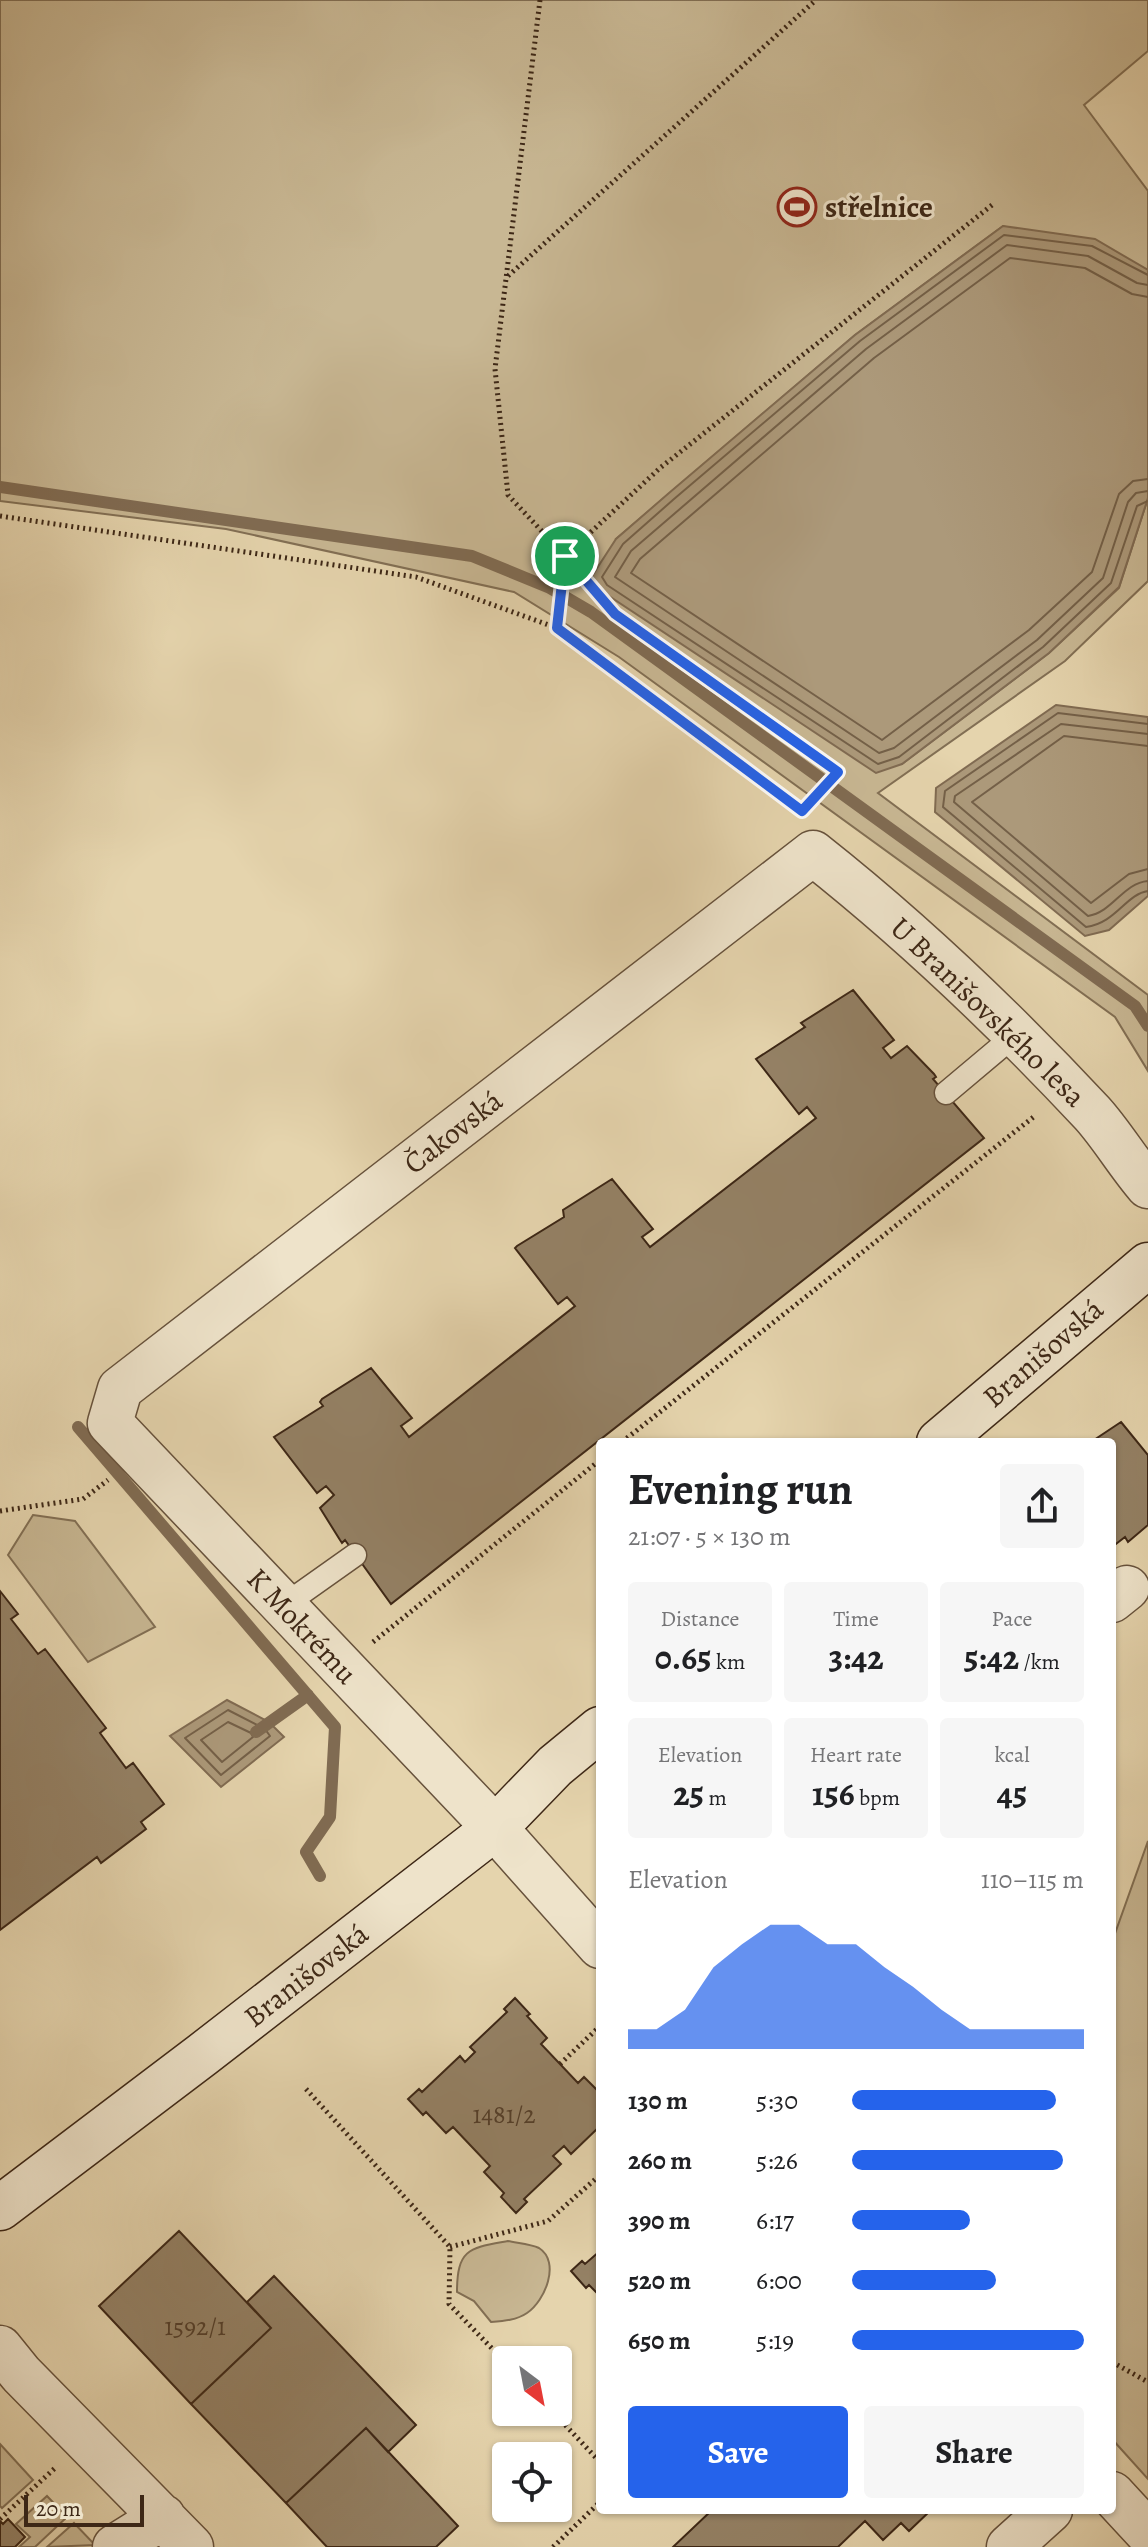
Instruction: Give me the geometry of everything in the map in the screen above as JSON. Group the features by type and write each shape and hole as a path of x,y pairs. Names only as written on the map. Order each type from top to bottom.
{"street":[{"name":"U Branišovského lesa","path":"813,853 915,938 1015,1035 1094,1116 1148,1186"},
{"name":"Čakovská","path":"110,1423 120,1389 813,853"},
{"name":"Branišovská","path":"944,1438 1148,1265"},
{"name":"K Mokrému","path":"110,1423 495,1828 596,1942"},
{"name":"Branišovská","path":"0,2208 495,1828 555,1766 596,1732"},
{"path":"0,2348 177,2532"},
{"path":"1116,2498 1148,2533"},
{"path":"1009,2547 1046,2514"},
{"path":"115,2547 177,2532"}],"lane":[{"path":"946,1093 1015,1035"},
{"path":"283,1606 355,1555"}],"path":[{"path":"540,0 495,369 508,495 615,614 838,772 802,811"},
{"path":"507,277 816,0"},
{"path":"557,628 565,556 660,468 992,205"},
{"path":"0,516 416,577 557,628 802,811 813,853"},
{"path":"627,1438 1068,1089"},
{"path":"341,1668 596,1463"},
{"path":"0,1511 83,1499 109,1479"},
{"path":"560,2064 596,2030"},
{"path":"306,2089 450,2247 449,2304 492,2349"},
{"path":"450,2247 548,2221 596,2179"},
{"path":"1116,2364 1148,2382"},
{"path":"566,2426 596,2458"},
{"path":"0,2519 86,2439"},
{"path":"553,2547 596,2506"}],"shaded area":[{"path":"0,0 1148,0 1148,51 1084,105 1148,191 1148,270 1003,226 855,335 616,539 902,764 1049,653 1119,588 1148,498 1148,581 1065,661 878,793 1148,995 1148,1071 1115,1017 619,657 514,592 226,529 0,501"},
{"path":"33,1515 75,1521 155,1627 88,1662 8,1555"},
{"path":"1148,1841 1148,2479 1116,2443 1116,1931"},
{"path":"508,2241 539,2248 546,2254 550,2272 540,2300 527,2313 515,2319 491,2322 474,2301 457,2292 460,2266 463,2258 475,2249"},
{"path":"0,2444 33,2480 2,2508 0,2506"},
{"path":"47,2496 67,2517 35,2547 19,2547 30,2537 16,2524"},
{"path":"74,2523 95,2545 47,2547"}],"water":[{"path":"1003,226 1095,239 1148,270 1148,498 1119,587 1049,653 902,764 876,773 600,590 592,576 616,539 669,493 855,335"},
{"path":"1056,705 1148,717 1148,896 1109,930 1085,936 935,812 936,788"},
{"path":"227,1700 269,1722 284,1737 221,1787 170,1736"}],"building":[{"path":"853,990 894,1040 883,1048 891,1058 907,1046 934,1074 936,1077 933,1079 984,1138 602,1438 596,1438 596,1443 391,1604 345,1540 342,1543 320,1508 334,1495 326,1486 317,1493 274,1437 323,1406 320,1402 322,1399 371,1368 412,1418 401,1426 409,1437 575,1306 567,1297 558,1304 515,1248 517,1246 564,1217 563,1210 612,1179 653,1229 642,1237 650,1247 816,1118 807,1107 799,1114 756,1059 805,1027 801,1023"},
{"path":"1121,1422 1148,1455 1148,1525 1128,1542 1125,1537 1116,1544 1116,1438 1097,1438"},
{"path":"0,1591 18,1614 11,1619 38,1654 45,1649 106,1728 100,1733 126,1768 133,1763 164,1804 141,1822 146,1829 101,1863 97,1857 0,1930"},
{"path":"515,1998 547,2038 541,2044 578,2083 584,2077 596,2089 596,2130 571,2154 564,2146 553,2156 561,2164 524,2199 527,2202 516,2213 501,2197 504,2193 484,2172 490,2166 453,2127 446,2133 408,2099 419,2089 422,2092 460,2056 465,2062 475,2052 470,2047 507,2012 504,2009"},
{"path":"179,2231 271,2328 191,2404 99,2306"},
{"path":"596,2254 596,2292 589,2285 586,2288 571,2271 582,2261 585,2264"},
{"path":"274,2276 416,2425 388,2452 366,2428 286,2503 191,2404 271,2328 247,2302"},
{"path":"366,2428 458,2526 436,2547 327,2547 286,2503"},
{"path":"708,2514 927,2514 909,2531 901,2523 883,2540 865,2521 838,2547 673,2547"},
{"path":"8,2519 25,2537 15,2547 0,2547 0,2521 3,2524"}],"waterway":[{"path":"0,487 472,556 550,588 591,612 1135,1006 1148,1026"},
{"path":"78,1427 335,1727 330,1817 306,1852 320,1876"},
{"path":"256,1732 308,1695"}],"place":[{"name":"střelnice","path":"797,207"}],"route":[{"path":"565,556 615,614 838,772 802,811 557,628 565,556"}]}
